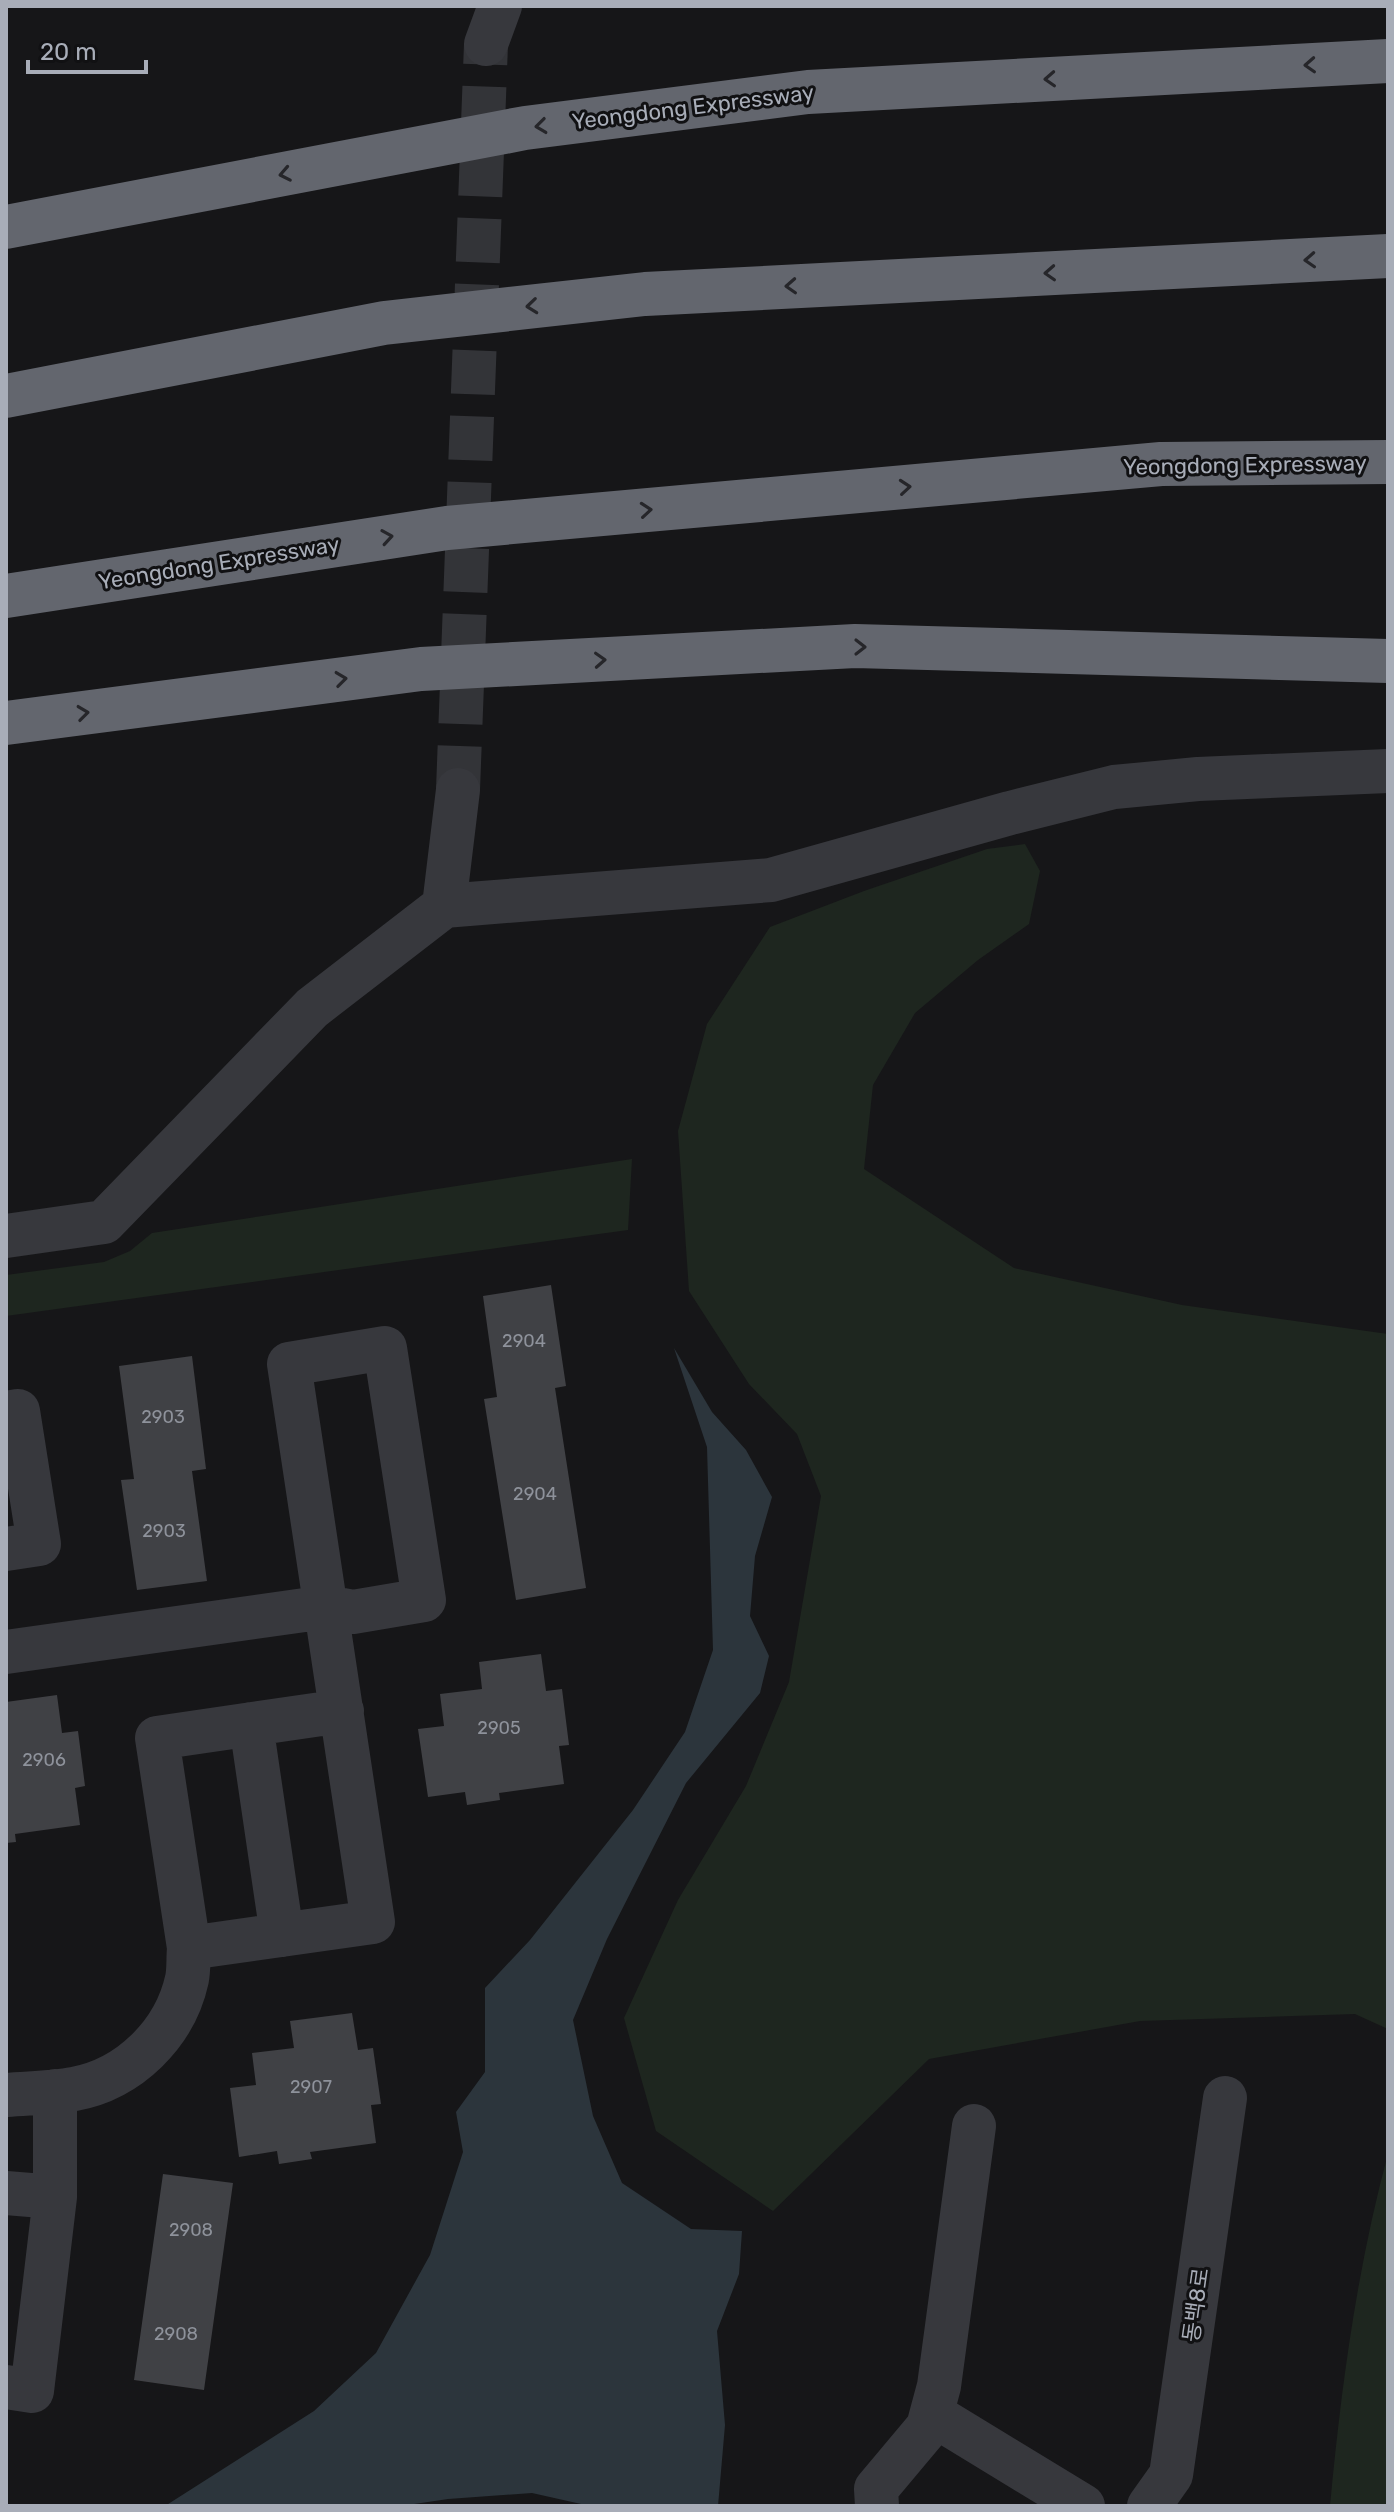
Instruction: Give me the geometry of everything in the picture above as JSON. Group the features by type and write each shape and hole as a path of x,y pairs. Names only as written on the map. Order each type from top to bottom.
{"highway":[{"name":"Yeongdong Expressway","path":"6,227 525,128 808,92 1388,61"},
{"path":"6,396 384,323 645,294 1388,256"},
{"name":"Yeongdong Expressway","path":"6,596 447,528 1161,464 1388,462"},
{"path":"6,723 421,669 855,646 1388,661"}],"street":[{"path":"6,1236 104,1222 312,1008 444,906 771,880 1114,787 1198,779 1388,771"},
{"path":"444,906 458,790"},
{"path":"6,1652 326,1607 353,1612 424,1600 385,1348 289,1364 326,1607 342,1711 373,1922 189,1948"},
{"path":"6,1413 18,1411 39,1544 6,1549"},
{"path":"6,2095 76,2089 106,2079 135,2061 157,2042 176,2013 187,1979 189,1948 157,1738 342,1711"},
{"path":"251,1724 282,1935"},
{"path":"6,2387 32,2391 55,2197 55,2091"},
{"name":"동백8로","path":"1149,2506 1171,2475 1225,2098"},
{"path":"877,2506 876,2489 928,2427 932,2414 939,2386 974,2126"},
{"path":"6,2193 55,2197"},
{"path":"932,2414 1083,2506"}],"shaded area":[{"path":"1025,844 1040,871 1029,924 978,960 915,1013 873,1085 864,1169 1014,1268 1182,1305 1388,1334 1388,2029 1355,2014 1140,2021 929,2059 773,2211 656,2131 624,2018 678,1900 746,1786 789,1682 821,1496 797,1434 749,1384 689,1291 678,1131 707,1024 770,927 987,849"},
{"path":"632,1159 628,1230 6,1316 6,1275 104,1262 130,1251 152,1233"},
{"path":"674,1348 712,1412 746,1450 772,1497 755,1556 750,1616 769,1656 760,1693 686,1783 607,1939 573,2020 593,2116 622,2183 691,2229 742,2231 739,2274 717,2331 725,2425 718,2506 590,2506 532,2493 401,2506 165,2506 314,2411 376,2353 430,2255 463,2152 456,2112 485,2072 485,1988 530,1940 633,1810 685,1732 713,1650 707,1447"},
{"path":"1388,2154 1388,2506 1330,2506 1352,2328 1367,2240"}],"building":[{"path":"551,1285 566,1386 555,1388 586,1588 516,1600 484,1399 497,1397 483,1296"},
{"path":"192,1356 206,1469 192,1471 207,1581 137,1590 121,1480 134,1479 119,1366"},
{"path":"541,1654 546,1691 562,1689 569,1745 559,1746 564,1784 499,1793 500,1800 467,1805 465,1792 428,1797 418,1729 444,1726 440,1694 482,1689 479,1662"},
{"path":"57,1695 62,1733 78,1731 85,1786 75,1788 80,1825 15,1834 16,1842 6,1843 6,1702"},
{"path":"352,2013 358,2050 373,2048 381,2104 371,2105 376,2143 310,2152 312,2159 279,2164 277,2151 239,2157 230,2088 256,2085 252,2053 294,2048 290,2021"},
{"path":"163,2174 233,2183 204,2390 134,2380"}],"tunnel":[{"path":"458,790 486,44"}]}
